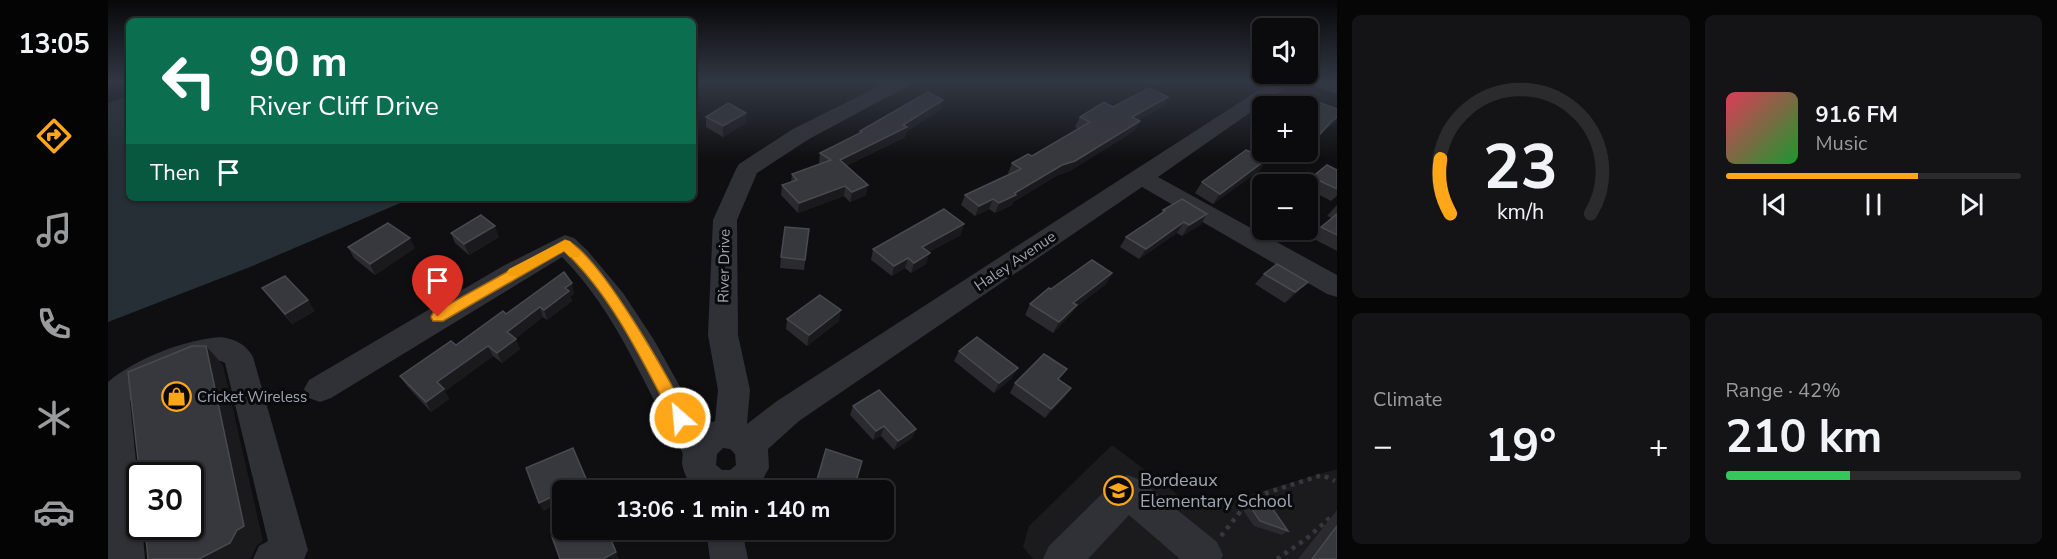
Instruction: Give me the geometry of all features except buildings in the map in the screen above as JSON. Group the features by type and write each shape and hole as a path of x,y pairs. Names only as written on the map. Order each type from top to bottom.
{"street":[{"name":"River Drive","path":"727,443 734,390 723,335 725,220 747,169 801,134 851,108"},
{"name":"Haley Avenue","path":"727,443 788,411 1245,108"},
{"path":"1141,177 1337,287"},
{"path":"320,389 482,291 565,244 585,263 616,307 652,363 691,437 727,443 754,457 750,474 741,480"},
{"path":"126,559 114,396 128,384 166,365 222,348 238,357 289,550 272,559"},
{"path":"709,480 701,473 698,459 727,443"},
{"path":"1062,559 1128,492 1203,557"},
{"path":"726,540 729,559"}],"path":[{"path":"1203,557 1251,498 1322,475 1335,481"},
{"path":"1277,559 1306,539 1332,516"}],"shaded area":[{"path":"108,108 126,108 126,201 405,201 250,267 108,322"},
{"name":"Bordeaux Elementary School","path":"1112,445 1198,510 1337,469 1337,559 1033,559 1023,547 1029,526"}],"slow traffic":[{"path":"514,272 565,244 575,253"}],"place":[{"name":"Cricket Wireless","path":"176,397"},
{"name":"Bordeaux Elementary School","path":"1119,490"}],"route":[{"path":"438,317 565,244 585,263 616,307 652,363 680,418"}]}
